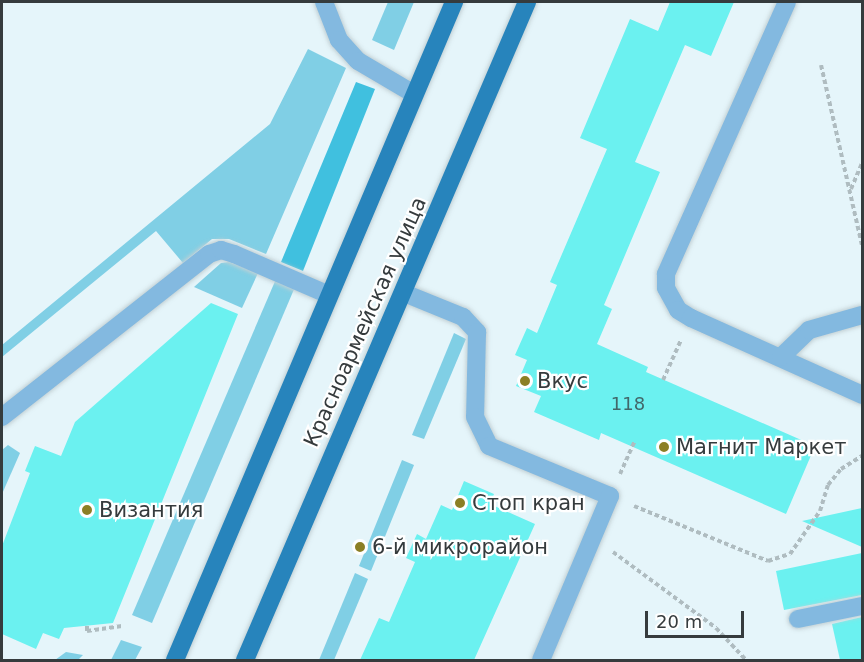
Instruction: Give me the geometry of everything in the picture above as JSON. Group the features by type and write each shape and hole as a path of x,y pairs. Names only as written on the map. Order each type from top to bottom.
{"main road":[{"name":"Красноармейская улица","path":"176,660 454,2"},
{"name":"Красноармейская улица","path":"245,660 527,2"}],"lane":[{"path":"324,2 339,40 358,61 414,94"},
{"path":"787,2 666,274 671,301 690,318 862,395"},
{"path":"2,417 209,254 221,250 234,254 329,295"},
{"path":"404,293 463,317 477,332 475,417 489,446 610,496 541,660"},
{"path":"781,357 809,330 862,315"},
{"path":"798,619 862,606"}],"path":[{"path":"821,65 851,189 862,246"},
{"path":"851,189 862,163"},
{"path":"663,380 690,318"},
{"path":"635,440 610,496 768,561 790,554 820,511 828,485 841,469 862,456"},
{"path":"597,526 615,555 716,628 746,660"},
{"path":"87,626 87,632 124,626"}],"shaded area":[{"path":"388,2 414,2 394,50 372,40"},
{"path":"308,49 346,68 266,254 229,239 212,239 183,263 156,231 2,357 2,345 270,124"},
{"path":"356,82 375,89 303,271 281,262"},
{"path":"229,262 258,273 242,308 194,287 221,263"},
{"path":"276,279 295,287 152,623 132,615"},
{"path":"454,333 466,339 424,439 412,435"},
{"path":"8,445 20,453 2,494 2,450"},
{"path":"402,460 414,465 371,571 359,566"},
{"path":"355,573 368,579 334,660 319,660"},
{"path":"121,640 142,647 135,660 111,660"},
{"path":"66,652 83,655 78,660 55,660"}],"building":[{"path":"670,2 734,2 711,56 685,45 635,162 660,172 604,305 612,309 597,344 648,367 646,372 815,446 786,514 601,433 599,440 534,412 541,396 516,386 527,360 515,355 527,328 537,333 557,285 550,282 607,149 580,138 630,19 658,31"},
{"name":"Византия","path":"211,303 238,314 113,623 64,628 59,639 43,633 36,649 2,634 2,546 30,473 25,471 35,446 61,456 75,422"},
{"path":"464,481 494,494 490,504 535,524 474,660 360,660 379,618 389,622 415,562 406,558 417,534 426,539 441,505 452,510"},
{"path":"862,508 862,547 802,521"},
{"path":"862,553 862,595 784,610 776,571"},
{"path":"862,617 862,660 840,660 832,624"}],"place":[{"name":"Вкус","path":"525,381"},
{"name":"Магнит Маркет","path":"664,447"},
{"name":"Стоп кран","path":"460,503"},
{"name":"Византия","path":"87,510"},
{"name":"6-й микрорайон","path":"360,547"}]}
